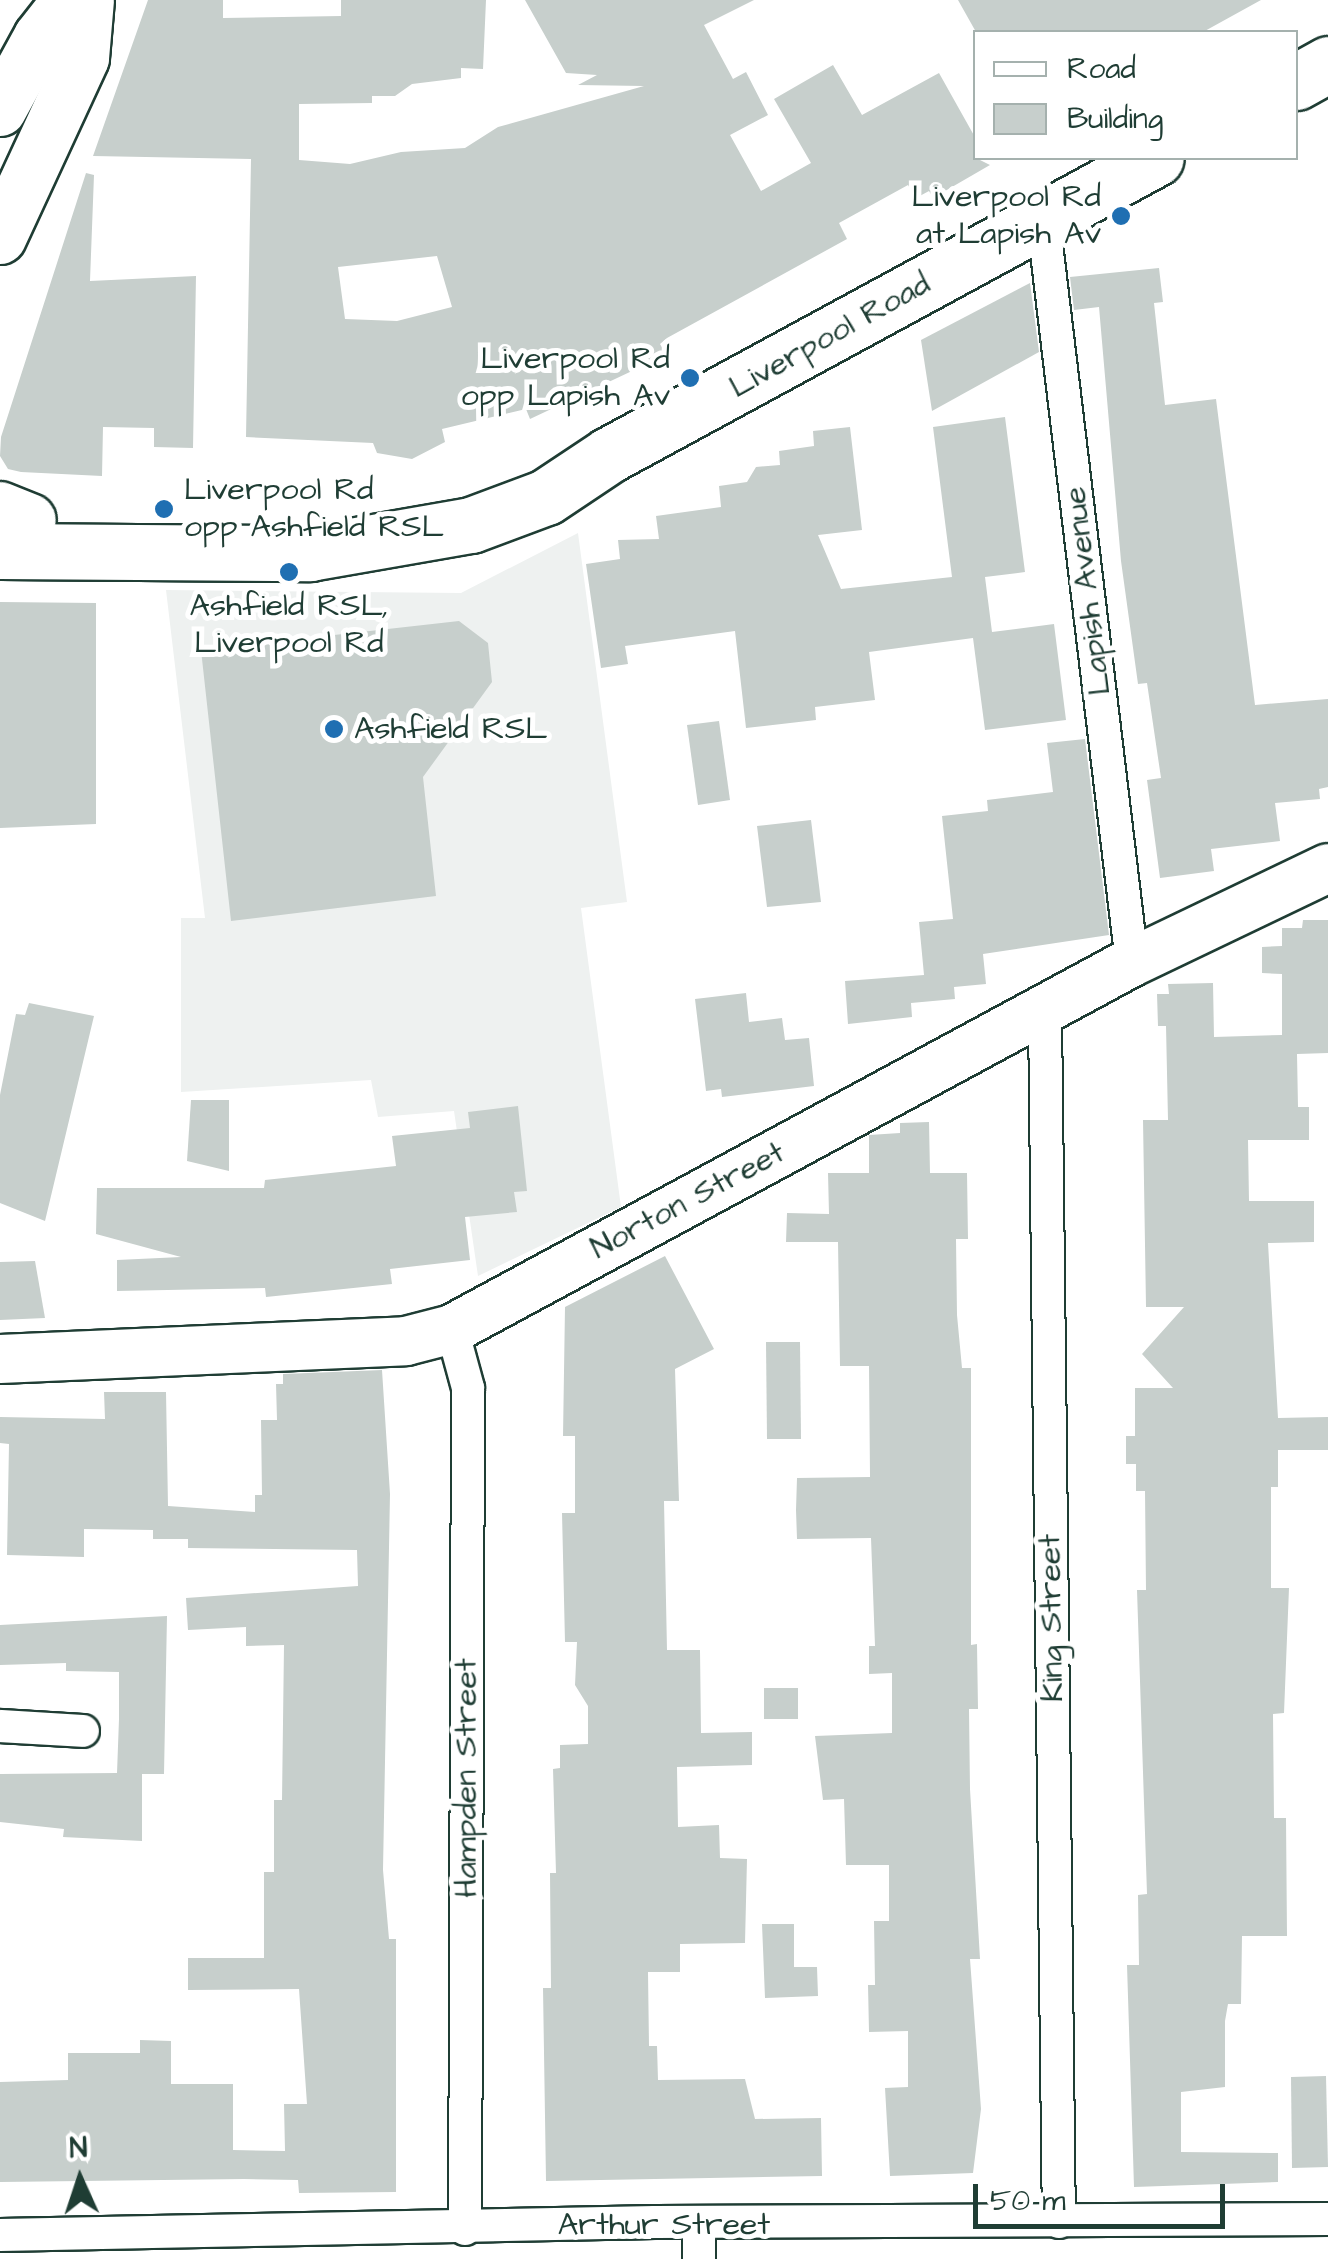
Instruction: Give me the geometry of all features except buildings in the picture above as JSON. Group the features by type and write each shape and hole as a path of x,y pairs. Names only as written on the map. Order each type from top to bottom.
{"highway":[{"path":"1298,81 1328,64"},
{"name":"Liverpool Road","path":"8,525 372,518 437,506 608,455 1152,160"}],"main road":[{"path":"0,110 40,37 69,0"},
{"path":"0,238 84,58 88,0"},
{"name":"Norton Street","path":"0,1359 406,1341 452,1329 1045,1014 1132,962 1328,868"}],"street":[{"name":"Lapish Avenue","path":"1043,219 1132,962"},
{"name":"King Street","path":"1045,1014 1059,2222"},
{"name":"Hampden Street","path":"452,1329 468,1388 465,2229"},
{"path":"0,1726 83,1731"},
{"name":"Arthur Street","path":"0,2235 465,2229 654,2222 699,2243 1059,2222 1328,2219"}],"shaded area":[{"path":"578,533 627,902 581,908 621,1207 478,1276 454,1111 378,1117 371,1080 181,1092 181,918 205,918 166,590 461,593"}],"place":[{"name":"Liverpool Rd at Lapish Av","path":"1121,216"},
{"name":"Liverpool Rd opp Lapish Av","path":"690,378"},
{"name":"Liverpool Rd opp Ashfield RSL","path":"164,509"},
{"name":"Ashfield RSL, Liverpool Rd","path":"289,572"},
{"name":"Ashfield RSL","path":"334,729"}]}
